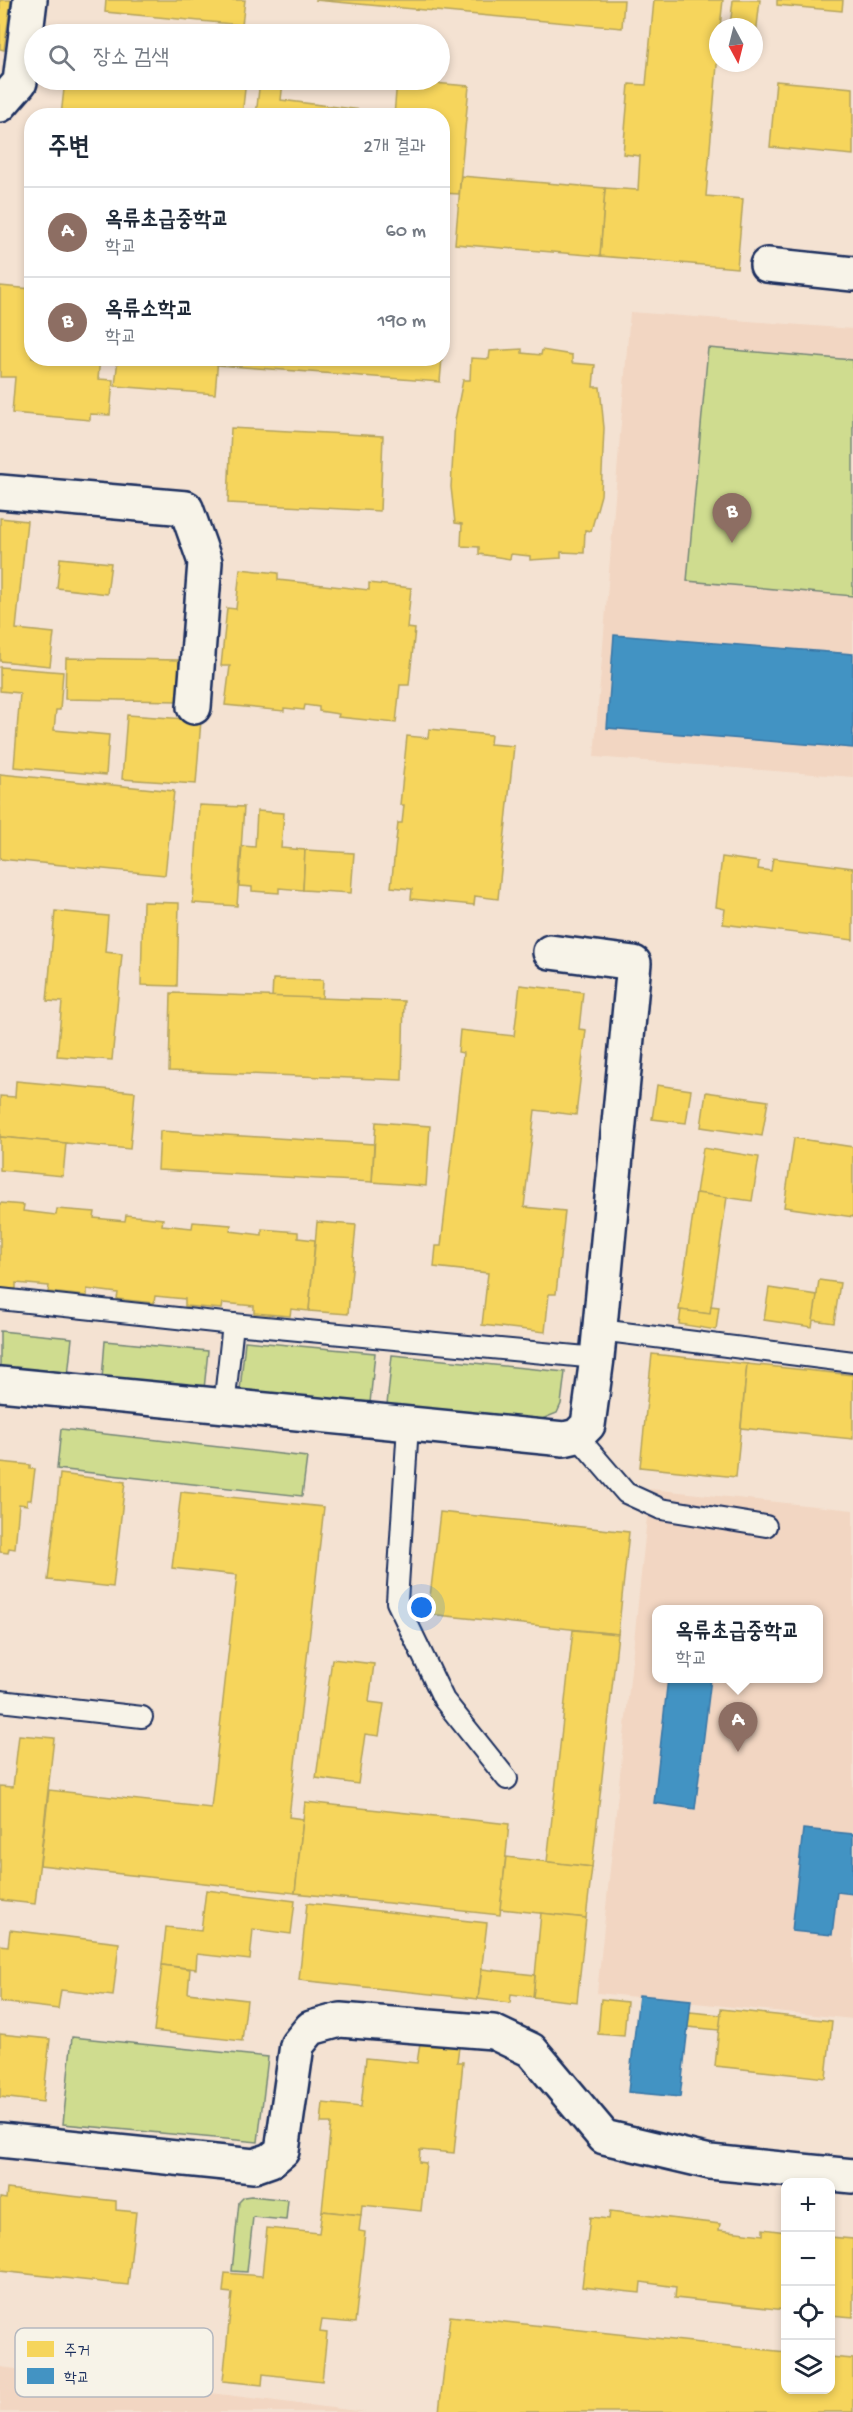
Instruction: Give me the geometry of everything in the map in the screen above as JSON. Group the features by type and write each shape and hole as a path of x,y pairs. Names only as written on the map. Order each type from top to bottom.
{"street":[{"path":"27,24 30,0"},
{"path":"0,105 20,82 24,49"},
{"path":"767,265 853,274"},
{"path":"0,492 186,508 205,562 194,707"},
{"path":"0,1384 408,1425 564,1439 577,1436 588,1425 599,1344 634,963 550,952"},
{"path":"0,2140 254,2166 271,2160 282,2151 297,2045 311,2028 340,2020 493,2032 531,2050 604,2137 710,2162 853,2176"}],"lane":[{"path":"0,1299 233,1324 599,1344 853,1362"},
{"path":"224,1407 233,1324"},
{"path":"408,1425 397,1602 444,1700 507,1779"},
{"path":"577,1436 626,1493 661,1509 766,1526"},
{"path":"0,1701 142,1717"}],"shaded area":[{"path":"630,312 853,329 853,777 594,757"},
{"path":"650,1489 853,1510 853,2019 597,1993"},
{"path":"0,2367 15,2369 15,2397 213,2397 213,2393 365,2412 0,2412"}],"green space":[{"path":"708,348 853,360 853,596 687,581"},
{"path":"0,1331 72,1338 68,1376 0,1369"},
{"path":"105,1341 208,1351 204,1389 102,1379"},
{"path":"245,1341 375,1353 370,1403 240,1390"},
{"path":"392,1355 565,1372 561,1404 557,1413 542,1419 387,1405"},
{"path":"61,1429 307,1457 302,1496 57,1469"},
{"path":"72,2037 268,2057 258,2142 63,2124"},
{"path":"244,2197 288,2200 286,2220 253,2217 247,2272 232,2271 239,2202"}],"building: 주거":[{"path":"0,0 11,0 4,50 0,49"},
{"path":"106,0 245,0 242,24 105,12"},
{"path":"315,0 624,0 622,28"},
{"path":"654,0 723,0 721,18 709,18 709,72 716,72 706,196 743,199 737,268 600,256 605,188 638,190 640,156 623,154 629,84 646,85"},
{"path":"733,0 760,0 758,18 731,18"},
{"path":"777,0 843,0 842,11 777,5"},
{"path":"776,81 853,88 853,155 770,147"},
{"path":"450,84 469,86 459,194 450,193 450,108 395,108 396,90 450,90"},
{"path":"64,90 245,90 243,108 62,108"},
{"path":"259,90 282,90 281,100 345,108 257,108"},
{"path":"461,176 605,188 600,256 455,244"},
{"path":"0,286 24,288 24,366 99,366 98,379 113,380 110,415 90,414 90,420 12,413 15,377 0,377"},
{"path":"522,349 522,353 541,355 542,350 572,355 572,363 595,365 593,387 600,387 604,428 601,495 591,531 585,530 584,553 561,552 561,558 530,560 530,556 511,554 510,559 479,554 479,547 461,546 462,524 455,523 451,487 455,420 463,380 470,380 471,358 489,359 490,351"},
{"path":"117,366 217,366 215,394 115,386"},
{"path":"230,366 441,366 440,382"},
{"path":"231,428 383,436 380,511 228,503"},
{"path":"0,518 27,521 16,629 54,633 50,666 0,661"},
{"path":"60,558 111,563 107,594 57,588"},
{"path":"240,569 278,573 278,580 369,590 369,583 411,588 407,628 415,629 409,685 400,685 396,723 338,717 339,714 319,711 319,707 305,705 304,710 284,708 284,711 225,705 230,666 221,666 227,608 236,609"},
{"path":"66,658 179,660 178,701 65,699"},
{"path":"0,667 63,672 60,710 56,710 54,730 109,735 106,775 14,767 20,693 0,691"},
{"path":"127,715 201,720 196,784 122,779"},
{"path":"429,729 491,735 490,744 514,746 498,899 475,896 474,905 411,899 412,889 391,887 398,823 402,823 404,805 400,805 407,736 428,738"},
{"path":"0,774 174,791 165,875 0,859"},
{"path":"199,805 244,807 237,906 193,903"},
{"path":"257,811 284,813 281,848 305,850 303,890 279,888 279,893 252,891 252,887 239,886 242,846 255,847"},
{"path":"305,850 354,853 351,893 303,890"},
{"path":"722,857 759,862 758,869 771,871 773,858 853,868 853,940 723,924 725,909 716,907"},
{"path":"143,902 179,903 177,986 141,985"},
{"path":"55,911 108,916 105,952 122,954 112,1060 57,1056 62,1002 47,1001"},
{"path":"273,979 323,980 322,999 272,997"},
{"path":"520,985 583,992 579,1029 586,1030 576,1115 535,1110 524,1207 565,1211 556,1294 549,1294 545,1332 482,1325 488,1273 434,1267 436,1246 441,1246 463,1053 458,1052 460,1030 514,1036"},
{"path":"171,993 404,1001 402,1080 169,1071"},
{"path":"16,1081 135,1092 130,1149 0,1137 0,1096 15,1097"},
{"path":"657,1085 691,1090 686,1123 652,1119"},
{"path":"706,1092 768,1101 762,1136 701,1127"},
{"path":"376,1122 430,1126 426,1186 372,1182"},
{"path":"160,1131 374,1144 372,1182 158,1170"},
{"path":"0,1137 66,1143 63,1176 0,1170"},
{"path":"794,1138 853,1147 853,1217 784,1207"},
{"path":"703,1148 759,1157 752,1201 696,1193"},
{"path":"696,1193 727,1197 710,1314 679,1310"},
{"path":"0,1203 24,1205 23,1211 56,1215 57,1209 95,1212 94,1218 125,1221 126,1215 163,1219 162,1225 192,1228 193,1222 231,1225 230,1231 262,1235 262,1229 298,1232 298,1238 315,1240 309,1311 291,1309 290,1316 254,1313 254,1306 223,1303 222,1309 185,1306 185,1299 155,1296 154,1303 117,1299 118,1293 87,1289 87,1296 48,1292 49,1286 16,1283 16,1289 0,1288"},
{"path":"317,1222 356,1225 348,1314 309,1311"},
{"path":"819,1280 840,1283 834,1323 813,1320"},
{"path":"769,1288 817,1295 812,1327 764,1320"},
{"path":"711,1306 719,1307 716,1330 679,1324 681,1310 710,1314"},
{"path":"652,1354 747,1364 736,1477 640,1467"},
{"path":"747,1364 853,1375 853,1439 741,1428"},
{"path":"0,1462 30,1465 30,1469 35,1469 31,1500 27,1500 27,1505 19,1504 15,1549 9,1548 8,1553 0,1552"},
{"path":"60,1474 125,1482 113,1587 48,1580"},
{"path":"181,1492 324,1507 289,1817 303,1819 295,1893 40,1865 49,1790 211,1808 237,1575 172,1568"},
{"path":"440,1512 629,1532 618,1634 428,1614"},
{"path":"573,1630 618,1634 592,1867 547,1862"},
{"path":"332,1659 374,1664 369,1702 384,1704 379,1736 365,1734 358,1784 316,1778"},
{"path":"19,1735 54,1738 35,1904 0,1900 0,1786 13,1787"},
{"path":"305,1802 509,1824 500,1915 295,1893"},
{"path":"506,1857 592,1867 586,1918 500,1909"},
{"path":"206,1890 295,1901 291,1934 253,1929 250,1960 197,1954 196,1969 162,1965 166,1927 201,1931"},
{"path":"307,1903 487,1923 478,1999 299,1980"},
{"path":"541,1913 586,1918 577,2002 533,1997"},
{"path":"10,1930 119,1943 113,1996 61,1990 58,2009 0,2002 0,1945 8,1946"},
{"path":"162,1965 190,1969 188,1993 247,2000 242,2041 154,2031"},
{"path":"482,1969 535,1975 533,1997 511,1994 510,2003 478,1999"},
{"path":"601,1999 627,2002 624,2036 598,2034"},
{"path":"721,2009 832,2021 826,2078 715,2066"},
{"path":"690,2012 721,2015 719,2030 688,2027"},
{"path":"0,2034 50,2039 43,2102 0,2097"},
{"path":"420,2043 459,2047 457,2062 463,2062 454,2153 420,2150 419,2162 426,2163 421,2211 362,2205 361,2215 322,2211 331,2123 321,2123 323,2103 361,2107 366,2058 417,2063"},
{"path":"7,2189 116,2201 116,2210 136,2212 128,2285 0,2271 0,2198 6,2199"},
{"path":"322,2211 361,2215 359,2231 365,2232 355,2323 322,2320 320,2332 327,2333 322,2381 263,2374 262,2385 223,2381 232,2293 223,2292 225,2273 262,2276 267,2228 319,2233"},
{"path":"610,2211 720,2224 719,2230 763,2235 763,2229 781,2231 781,2309 675,2298 676,2287 641,2282 640,2293 582,2287 590,2217 609,2219"},
{"path":"835,2237 853,2239 853,2317 835,2315"},
{"path":"450,2316 781,2351 781,2394 835,2394 835,2357 853,2359 853,2412 439,2412"}],"building: 학교":[{"path":"614,635 853,654 853,748 607,728"},
{"path":"667,1683 710,1683 695,1809 654,1803"},
{"path":"803,1829 853,1834 853,1894 837,1892 832,1935 792,1931"},
{"path":"639,1995 691,2000 680,2097 628,2092"}],"place":[{"name":"옥류소학교","path":"732,543"},
{"name":"옥류초급중학교","path":"738,1752"}]}
